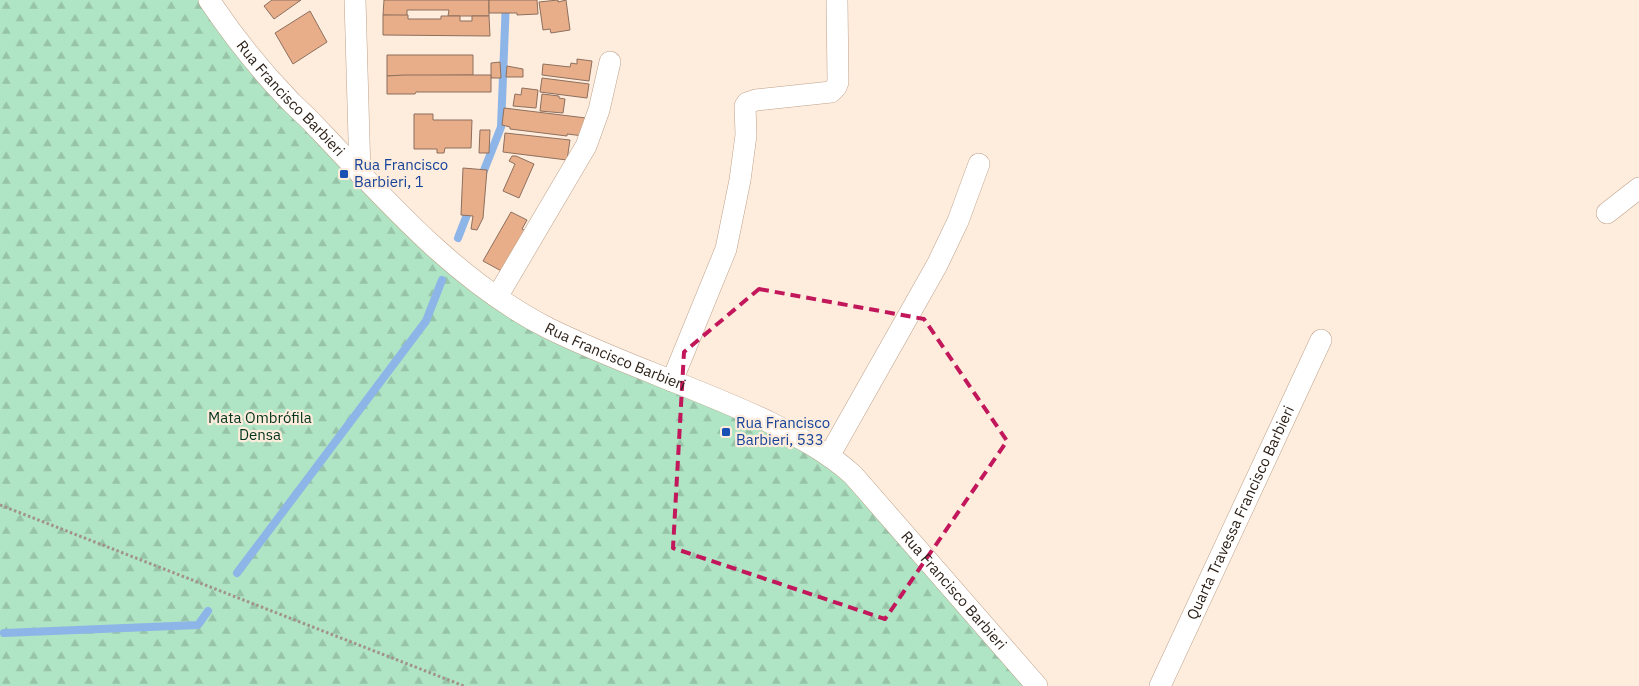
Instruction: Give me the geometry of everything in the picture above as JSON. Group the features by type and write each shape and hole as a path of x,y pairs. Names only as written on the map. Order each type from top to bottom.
{"street":[{"name":"Rua Francisco Barbieri","path":"209,0 224,22 267,74 360,174 414,228 496,297 550,328 744,410 799,437 840,463 853,475 1037,686"},
{"path":"355,0 360,174"},
{"path":"672,381 726,249 734,220 746,135 745,106 747,102 756,100 831,92 836,87 838,82 837,0"},
{"path":"496,297 586,146 599,110 610,62"},
{"path":"829,456 937,266 958,221 979,164"},
{"path":"1607,213 1639,188"},
{"name":"Quarta Travessa Francisco Barbieri","path":"1160,686 1321,340"}],"path":[{"path":"0,505 464,686"}],"highlighted area":[{"path":"759,289 924,319 1007,441 885,619 673,548 684,352"}],"green space":[{"name":"Mata Ombrófila Densa","path":"0,0 219,0 294,102 508,305 842,466 1041,686 0,686"}],"building":[{"path":"272,0 301,0 274,19 264,6"},
{"path":"384,0 489,0 489,16 448,16 449,10 407,10 407,16 383,15"},
{"path":"489,0 537,0 538,14 489,13"},
{"path":"558,0 558,2 566,0 570,30 551,33 550,29 543,30 539,2"},
{"path":"310,11 327,42 293,64 275,33"},
{"path":"383,15 408,15 408,19 441,19 441,16 460,16 460,21 472,21 472,16 489,16 490,36 383,35"},
{"path":"387,55 473,55 473,75 387,76"},
{"path":"577,59 592,61 589,81 542,75 543,64 570,67 571,63 577,64"},
{"path":"500,62 501,78 491,78 491,63"},
{"path":"507,66 523,69 523,77 506,77"},
{"path":"491,75 491,92 387,94 387,76"},
{"path":"542,78 589,84 587,98 540,92"},
{"path":"522,88 538,90 536,108 513,106 515,94 521,95"},
{"path":"542,94 559,96 559,98 565,99 563,113 540,111"},
{"path":"504,108 586,118 584,136 567,134 567,136 510,129 510,127 502,125"},
{"path":"414,114 433,114 433,120 472,120 471,148 445,148 444,153 437,153 437,149 414,149"},
{"path":"480,130 490,130 489,153 479,153"},
{"path":"505,133 570,140 567,160 503,152"},
{"path":"512,156 534,164 519,198 503,191 515,164 509,161"},
{"path":"463,168 487,170 483,218 477,230 471,229 473,216 461,215"},
{"path":"511,212 527,220 522,229 530,233 507,274 483,261"}],"waterway":[{"path":"481,178 501,127 506,0"},
{"path":"458,238 470,207"},
{"path":"237,573 426,321 442,280"},
{"path":"4,633 198,625 208,611"}],"place":[{"name":"Rua Francisco Barbieri, 1","path":"344,174"},
{"name":"Rua Francisco Barbieri, 533","path":"726,432"}]}
